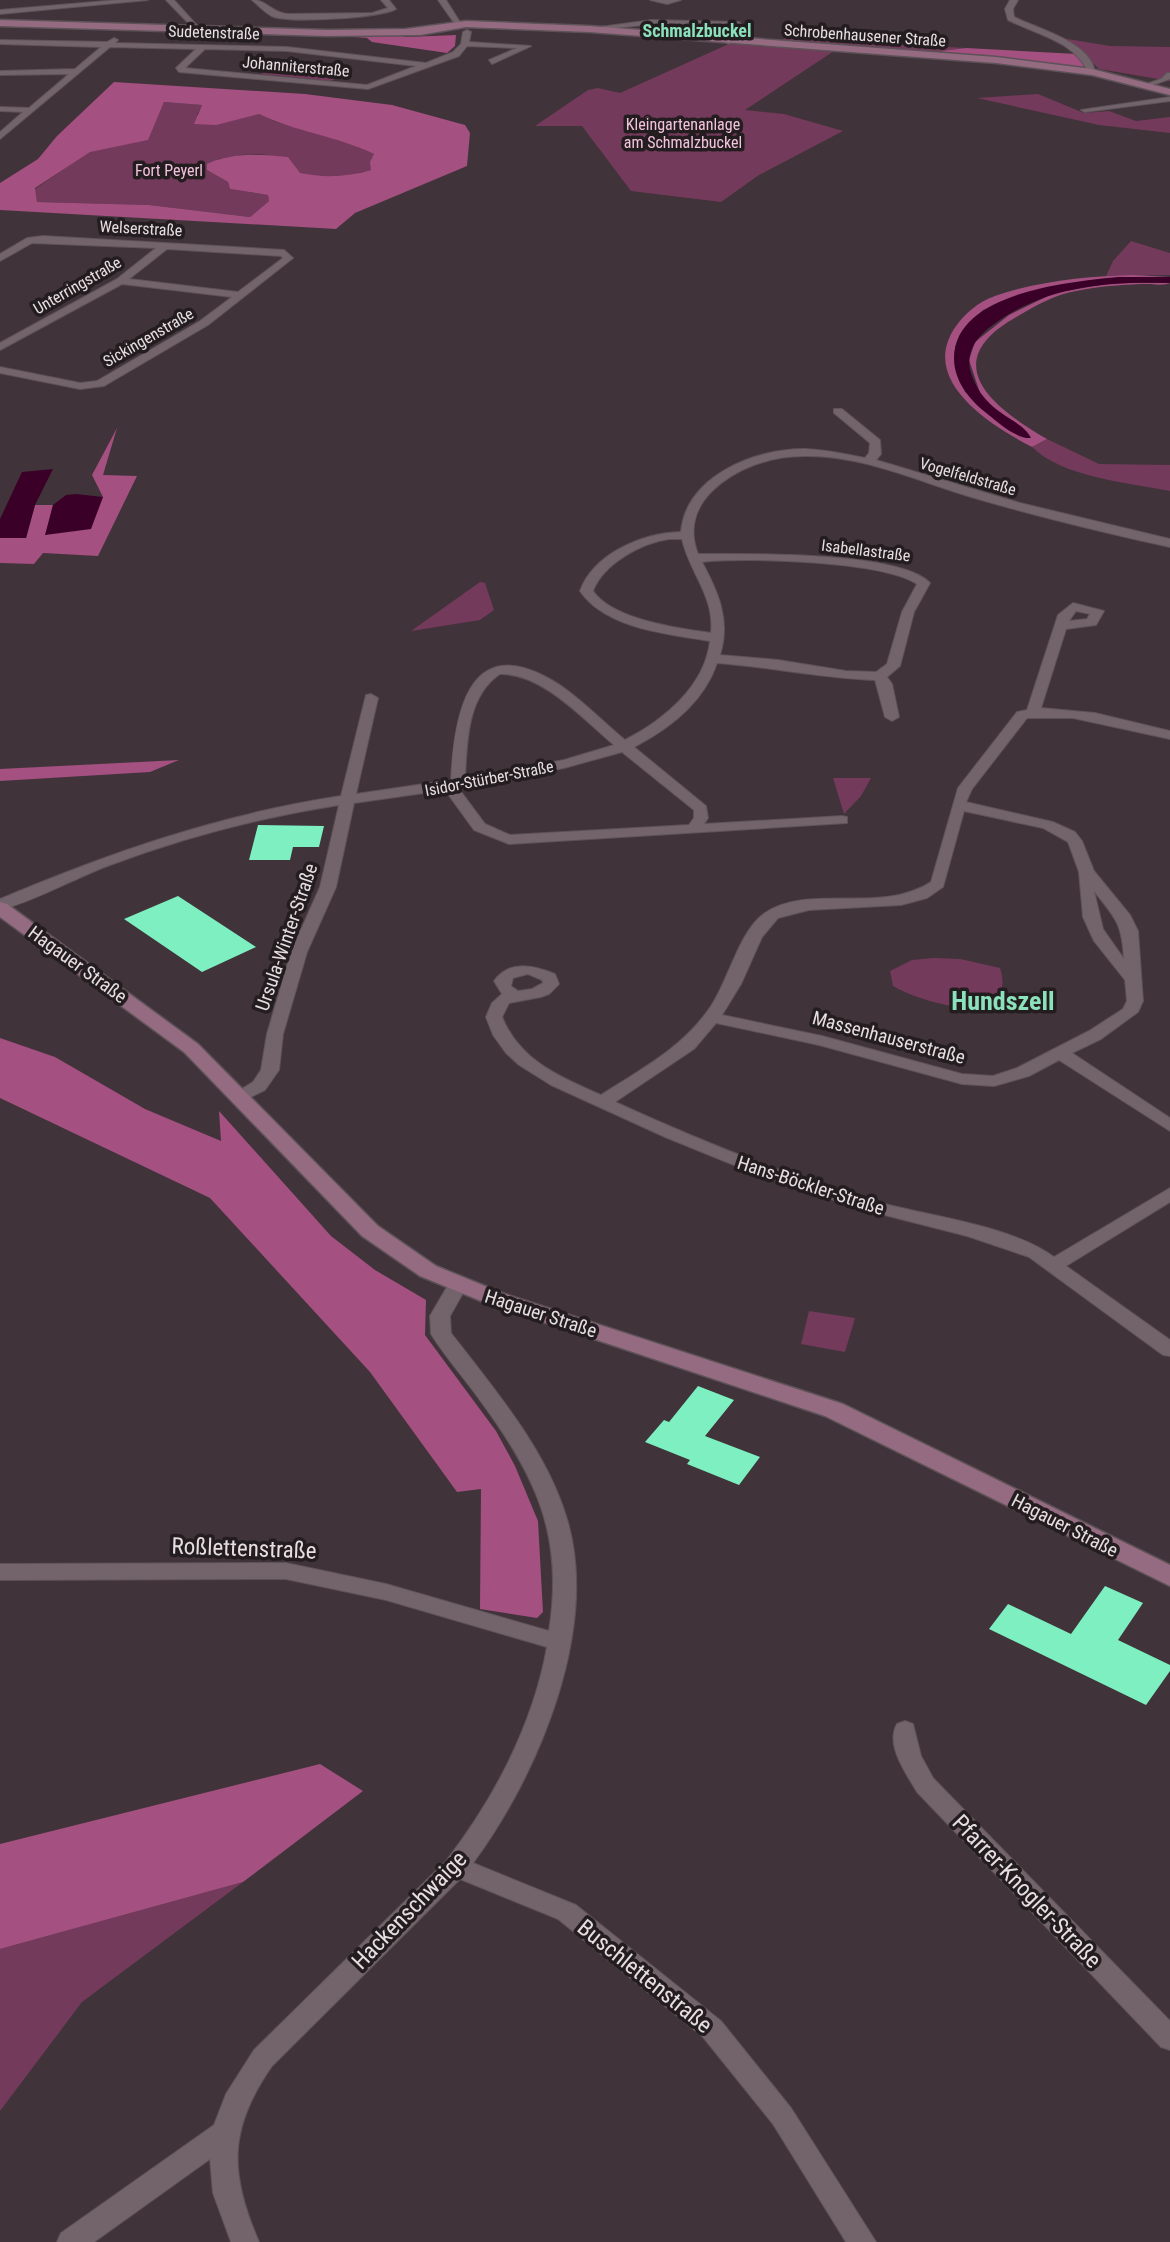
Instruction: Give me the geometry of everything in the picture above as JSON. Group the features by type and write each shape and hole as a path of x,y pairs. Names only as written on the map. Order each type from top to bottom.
{"street":[{"path":"0,12 144,0"},
{"path":"170,0 199,29"},
{"path":"256,0 275,15 288,16 372,15 392,9 385,0"},
{"path":"442,0 452,10 480,27"},
{"path":"654,0 677,0"},
{"path":"1014,0 1009,9 1011,18 1069,44 1092,67 1092,72"},
{"path":"452,10 465,44 527,46 492,62"},
{"path":"589,29 684,21 741,26 729,42"},
{"path":"0,23 407,32 459,29"},
{"path":"0,136 130,27"},
{"name":"Schrobenhausener Straße","path":"459,29 589,29 729,42 1007,61 1092,72 1152,84 1170,84"},
{"name":"Sudetenstraße","path":"0,42 204,46 331,53 426,65"},
{"name":"Johanniterstraße","path":"204,46 179,70 368,87 456,54 465,44"},
{"path":"0,72 77,71"},
{"path":"1152,84 1170,75"},
{"name":"Schrobenhausener Straße","path":"1152,84 1170,92"},
{"path":"1085,110 1170,99"},
{"path":"0,109 31,110"},
{"name":"Welserstraße","path":"0,258 36,239 284,253"},
{"name":"Unterringstraße","path":"0,346 120,281 166,246"},
{"name":"Sickingenstraße","path":"0,370 80,386 100,384 204,323 288,257 284,253"},
{"path":"120,281 243,295"},
{"path":"838,411 876,442 875,454 867,463"},
{"name":"Vogelfeldstraße","path":"686,535 688,516 701,496 724,476 756,459 800,452 867,463 1015,506 1170,543"},
{"path":"686,535 657,536 638,541 586,584 585,595 589,601 628,618 716,638"},
{"name":"Isidor-Stürber-Straße","path":"0,907 100,863 183,834 250,817 454,786 551,767 626,745 675,716 698,690 711,658 716,638 716,607 711,590 693,558 686,535"},
{"name":"Isabellastraße","path":"693,558 808,560 902,570 922,578 924,583 908,612 893,666 879,676"},
{"path":"1034,712 1061,626"},
{"path":"711,658 778,664 846,675 879,676 885,684 892,717"},
{"path":"694,828 701,818 701,808 543,680 522,670 496,670 483,677 466,711 460,732 454,786 475,825 490,836 509,840 842,820"},
{"name":"Ursula-Winter-Straße","path":"241,1096 259,1086 270,1070 275,1034 299,952 328,887 371,698"},
{"path":"603,1102 688,1045 713,1018 760,928 773,914 797,908 892,902 931,891 942,877 958,805 974,773 1017,719 1034,712 1088,717 1170,735"},
{"name":"Massenhauserstraße","path":"713,1018 814,1039 925,1071 969,1080 1008,1078 1095,1035 1130,1012 1135,1001 1131,977 1130,931 1087,872 1075,841 1059,829 958,805"},
{"name":"Massenhauserstraße","path":"1087,872 1085,894 1091,923 1110,953 1131,977"},
{"name":"Hagauer Straße","path":"0,907 191,1048 241,1096 370,1231 428,1271 458,1284 834,1410 1170,1576"},
{"name":"Hans-Böckler-Straße","path":"511,993 500,1000 494,1017 510,1049 536,1070 682,1140 771,1174 867,1205 1011,1242 1054,1265 1170,1350"},
{"path":"1060,1053 1170,1126"},
{"path":"1054,1265 1170,1194"},
{"name":"Hackenschwaige","path":"245,2242 235,2222 222,2178 224,2133 231,2107 244,2081 263,2058 457,1867 506,1792 527,1748 561,1643 563,1564 557,1520 535,1465 514,1430 441,1334 440,1316 458,1284"},
{"name":"Roßlettenstraße","path":"0,1572 286,1571 386,1592 561,1643"},
{"name":"Pfarrer-Knogler-Straße","path":"905,1730 909,1757 925,1785 1170,2039"},
{"name":"Buschlettenstraße","path":"457,1867 567,1912 712,2029 782,2116 862,2242"},
{"path":"71,2242 224,2133"}],"green space":[{"path":"788,34 827,37 826,41 966,48 942,51 952,55 780,43"},
{"path":"1061,38 1110,46 1170,47 1170,81 1099,69 1074,44"},
{"name":"Kleingartenanlage am Schmalzbuckel","path":"731,43 834,51 745,110 784,114 843,131 759,175 721,202 631,191 582,126 535,126 588,90 598,88 620,93"},
{"path":"275,63 352,70 331,81 261,74"},
{"path":"1038,94 1084,113 1109,111 1136,121 1170,117 1170,133 1099,125 977,98"},
{"name":"Fort Peyerl","path":"164,102 202,105 197,115 259,114 274,121 349,142 374,154 371,170 335,177 316,177 300,173 281,160 267,155 249,154 218,159 207,170 228,182 230,189 268,195 269,201 250,217 149,205 37,202 35,189 90,151 147,140"},
{"path":"1131,241 1170,253 1170,275 1106,276 1113,261"},
{"path":"1047,439 1099,464 1170,465 1170,491 1097,477 1060,465 1032,447"},
{"path":"480,582 485,583 494,610 480,620 411,631"},
{"path":"833,778 871,778 861,796 844,814"},
{"path":"960,959 1000,968 1001,991 988,1010 927,1000 893,986 890,971 912,960"},
{"path":"809,1311 855,1318 845,1352 801,1344"},
{"path":"243,1882 82,2002 0,2111 0,1949"}],"shaded area":[{"path":"396,34 406,37 456,35 455,46 447,53 372,42 367,38 330,35"},
{"path":"966,48 1077,54 1087,68 952,55 941,51"},
{"path":"114,82 305,94 392,105 465,125 470,133 467,166 355,213 336,229 0,210 0,183 38,159 57,136","holes":["164,102 202,105 194,124 216,125 259,114 374,154 370,162 371,170 345,175 309,175 300,173 288,157 257,155 226,157 207,164 207,170 228,182 230,189 268,195 269,201 250,217 149,205 37,202 35,188 90,152 148,140"]},
{"path":"1133,275 1170,277 1090,280 983,310 960,334 955,347 965,392 1032,436 982,399 969,360 975,342 1009,315 1054,293 1112,283 1170,283 1104,287 1060,295 1039,304 993,333 980,350 976,367 981,383 1008,413 1047,439 1032,447 1016,438 981,414 965,400 953,384 946,367 946,348 958,324 983,302 1011,291 1046,283"},
{"path":"1118,277 1170,277 1170,283 1099,285 1053,295 1010,313 990,327 973,347 969,366 977,387 994,407 1019,425 1031,438 1019,436 1006,429 968,395 960,382 954,358 959,336 973,318 993,305 1045,287"},
{"path":"117,428 103,475 137,476 98,556 43,553 34,564 0,563 0,538 26,538 35,505 53,505 46,535 103,497 92,475"},
{"path":"53,469 35,505 26,538 0,538 0,519 22,472"},
{"path":"66,495 103,497 91,529 45,535 53,505"},
{"path":"179,760 150,772 0,781 0,769"},
{"path":"0,1038 55,1057 145,1109 221,1141 219,1111 331,1236 375,1270 426,1300 425,1335 496,1431 515,1466 538,1521 543,1612 537,1618 480,1609 481,1489 457,1492 370,1372 210,1198 0,1098"},
{"path":"320,1764 363,1791 243,1882 0,1949 0,1844"}],"building":[{"path":"258,825 324,826 319,847 293,847 290,860 249,860"},
{"path":"178,896 256,947 202,972 124,919"},
{"path":"698,1386 734,1400 705,1436 760,1457 739,1485 687,1464 690,1460 645,1442 664,1420 669,1422"},
{"path":"1105,1586 1143,1603 1118,1640 1170,1665 1170,1671 1146,1705 989,1629 1008,1604 1071,1634"}],"district":[{"name":"Schmalzbuckel","path":"697,31"},
{"name":"Hundszell","path":"1003,1001"}]}
